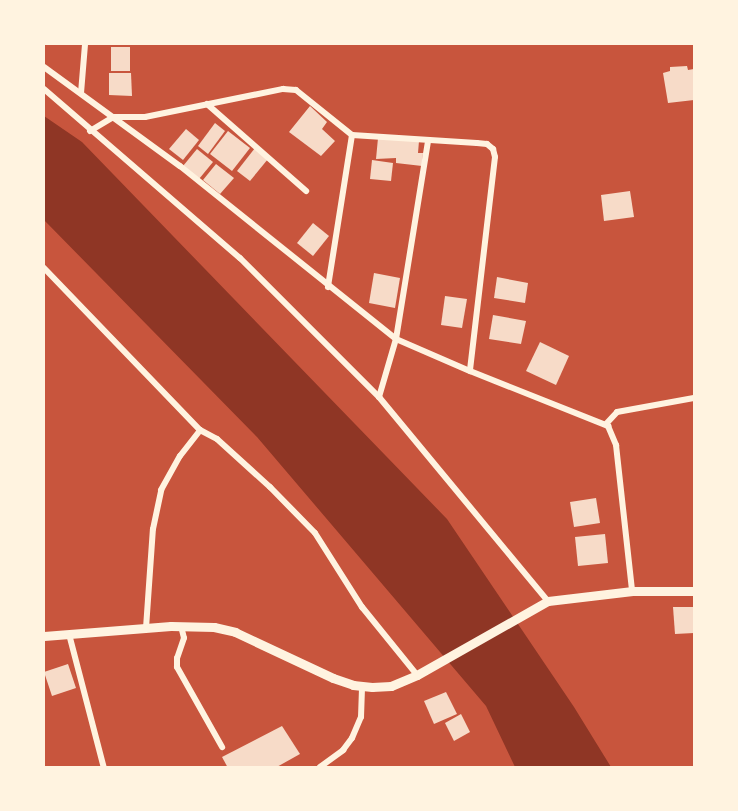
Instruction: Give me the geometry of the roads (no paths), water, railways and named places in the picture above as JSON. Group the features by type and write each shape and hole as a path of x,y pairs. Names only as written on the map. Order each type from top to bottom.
{"street":[{"path":"81,93 85,44"},
{"path":"44,67 180,166 328,287 396,339 470,371 606,424 616,446 632,591"},
{"path":"90,131 113,117 145,117 290,88 296,90 352,135 487,144 493,149 495,157 470,371"},
{"path":"44,89 240,258 380,397 548,601"},
{"path":"207,104 306,191"},
{"path":"328,287 352,135"},
{"path":"380,397 396,339 428,141"},
{"path":"44,268 200,430 217,439 270,487 315,533 362,607 417,675"},
{"path":"606,424 617,412 694,398"},
{"path":"146,628 153,529 161,490 180,456 200,430"},
{"path":"44,636 182,626 214,627 235,632 333,678 362,687 391,686 417,675 548,601 632,591 694,591"},
{"path":"182,626 184,638 177,658 177,667 222,747"},
{"path":"69,634 104,768"},
{"path":"320,767 343,750 352,738 361,717 362,687"}]}
